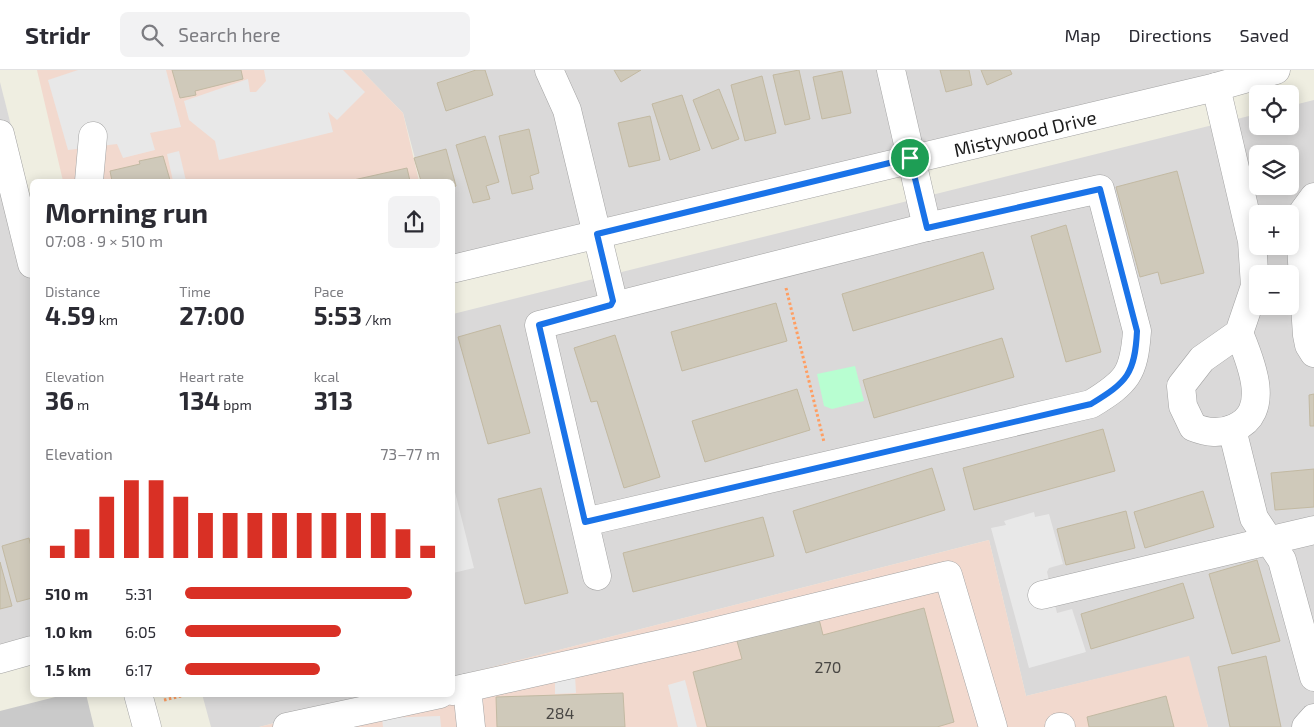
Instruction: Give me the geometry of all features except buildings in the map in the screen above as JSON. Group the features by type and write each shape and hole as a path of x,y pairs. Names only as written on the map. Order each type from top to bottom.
{"street":[{"path":"549,70 567,110 613,301 611,305"},
{"path":"891,70 927,228"},
{"name":"Mistywood Drive","path":"455,268 910,158 1216,87 1276,70"},
{"path":"1216,87 1255,259 1255,286 1239,333 1202,358 1181,386 1183,406 1193,427 1205,432 1224,432 1232,429 1240,425 1252,412 1256,395 1252,367 1239,333"},
{"path":"0,134 30,256"},
{"path":"89,179 93,136"},
{"path":"585,522 1091,404 1117,389 1133,364 1137,331 1100,189 927,228 780,266 611,305 539,325 585,522 598,576"},
{"path":"1314,197 1303,212 1300,232 1307,335 1309,345 1314,353"},
{"path":"1232,429 1254,518 1282,560 1314,677"},
{"path":"1042,595 1314,530"},
{"path":"471,727 460,690 693,638 948,575 993,727"},
{"path":"0,659 30,651"},
{"path":"139,697 147,727"},
{"path":"287,727 425,697"},
{"path":"1306,727 1314,718"}],"path":[{"path":"780,266 829,465"}],"shaded area":[{"path":"37,70 361,70 403,113 419,179 63,179"},
{"path":"78,70 166,70 181,127 150,133 155,150 123,158 117,144 68,150 48,80"},
{"path":"264,70 343,70 365,92 337,120 328,112 333,132 219,160 215,141 189,120 184,101 248,79 250,92 256,92 266,81"},
{"path":"361,70 1260,70 455,257 455,179 420,179 403,113"},
{"path":"0,82 30,201 30,654 0,662"},
{"path":"1314,100 1314,727 1208,727 1188,657 1026,696 989,540 455,676 455,314 1249,116 1249,135 1299,135 1299,104"},
{"path":"179,151 186,179 173,179 167,154"},
{"path":"455,492 474,568 455,573"},
{"path":"1034,512 1035,517 1049,514 1063,564 1049,568 1047,572 1057,613 1072,609 1086,652 1029,668 991,528 1006,525 1004,521"},
{"path":"989,540 1026,696 1189,656 1208,727 259,727 376,697 455,697 455,676"},
{"path":"575,675 576,693 555,694 555,676"},
{"path":"685,680 697,727 678,727 668,685"},
{"path":"55,697 87,697 94,727 0,727 0,711"},
{"path":"203,697 376,697 259,727 211,727"},
{"path":"440,716 441,727 383,727 382,718"}],"green space":[{"path":"855,366 864,401 832,409 824,406 817,374"}],"route":[{"path":"910,158 927,228 1100,189 1137,331 1133,364 1124,381 1117,389 1091,404 585,522 539,325 611,305 613,301 597,234 910,158"}]}
